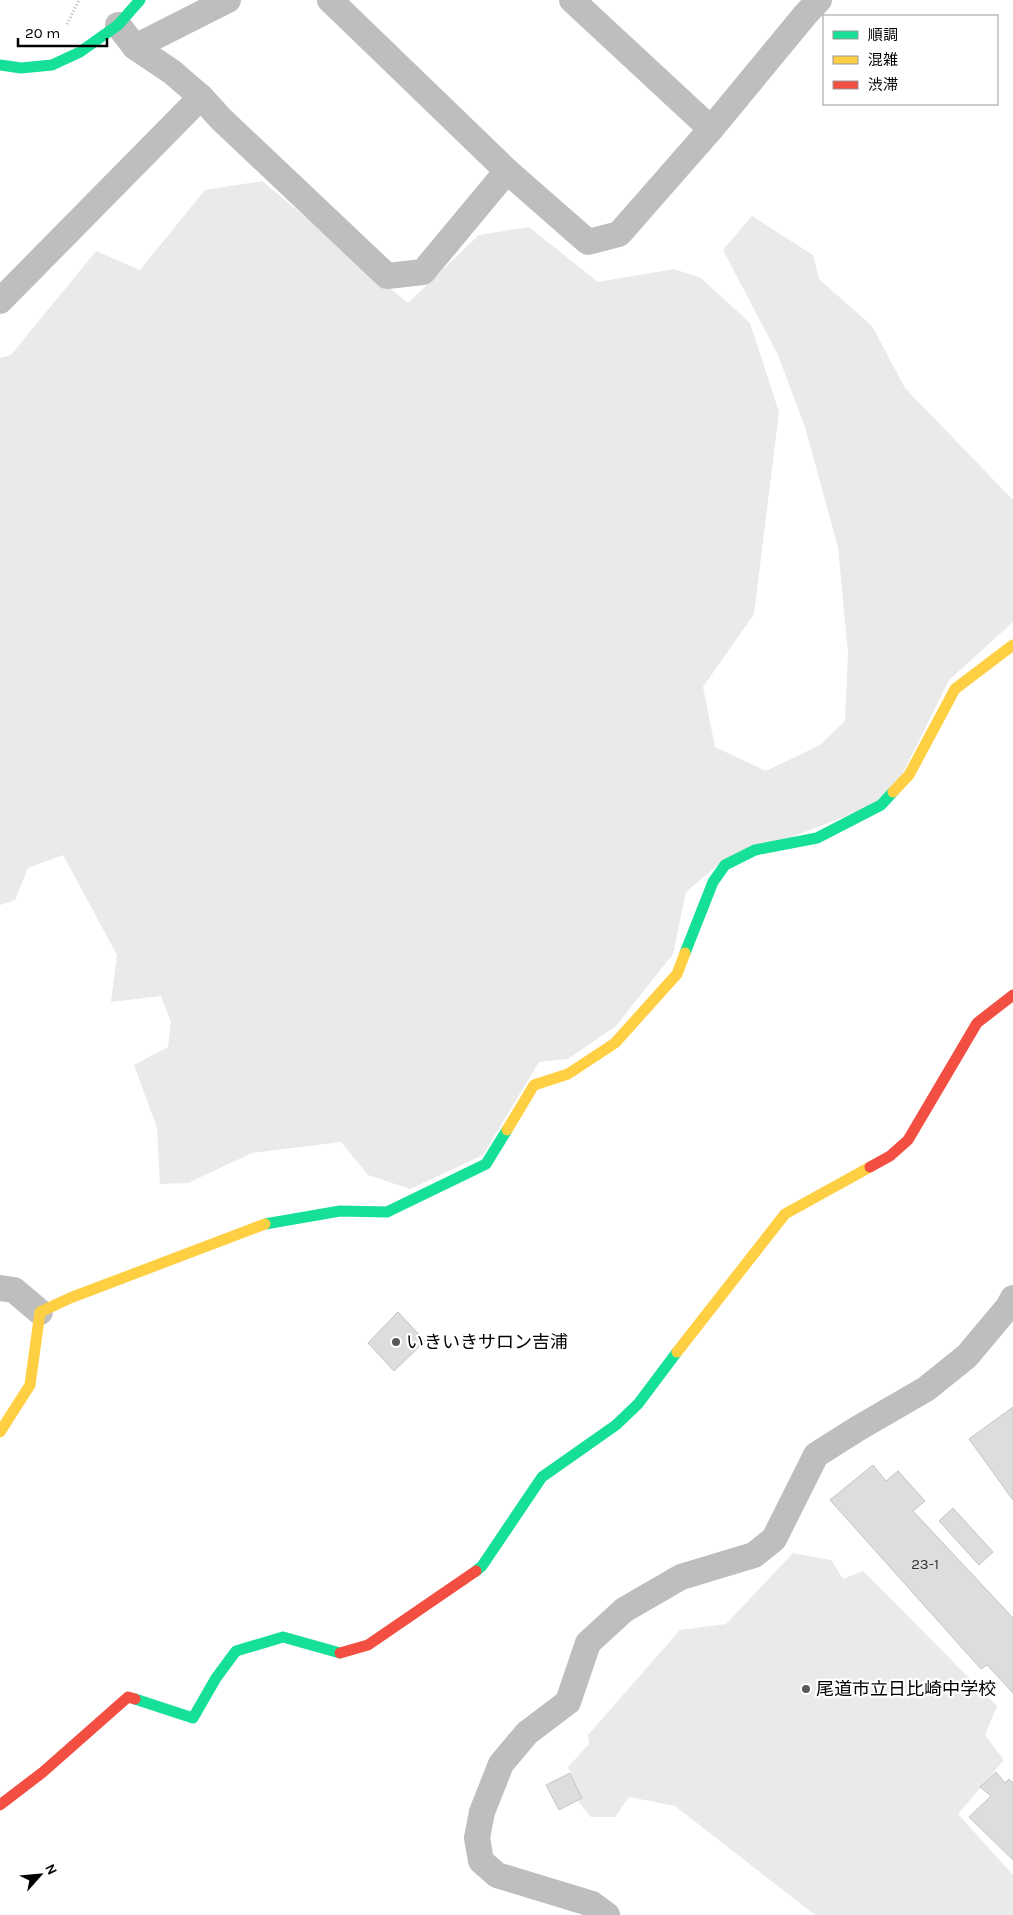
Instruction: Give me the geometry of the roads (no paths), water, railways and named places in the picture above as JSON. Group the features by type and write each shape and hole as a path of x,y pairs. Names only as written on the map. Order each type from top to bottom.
{"street":[{"path":"0,65 20,68 52,66 80,52 118,25 140,0"},
{"path":"135,47 228,0"},
{"path":"330,0 507,171 588,242 619,234 711,129 804,5"},
{"path":"572,0 711,129"},
{"path":"118,25 135,47 172,72 201,97 221,119 387,276 423,272 507,171"},
{"path":"0,301 201,97"},
{"path":"40,1312 70,1298 260,1225 340,1212 387,1212 486,1164 534,1085 568,1074 615,1043 677,974 713,882 725,865 755,850 817,838 881,805 909,775 955,689 1013,645"},
{"path":"0,1805 43,1772 128,1697 193,1718 216,1678 236,1651 283,1636 341,1653 368,1644 482,1566 542,1477 616,1425 638,1404 753,1253 786,1214 890,1156 908,1140 977,1023 1013,995"},
{"path":"0,1288 14,1290 40,1312"},
{"path":"607,1915 592,1904 497,1875 481,1861 477,1838 482,1812 501,1764 528,1733 568,1702 588,1643 624,1610 681,1577 754,1555 774,1539 816,1456 857,1429 926,1389 967,1356 1008,1307 1013,1298"},
{"path":"0,1432 30,1385 40,1312"}],"place":[{"name":"いきいきサロン吉浦","path":"396,1342"},
{"name":"尾道市立日比崎中学校","path":"806,1689"}]}
